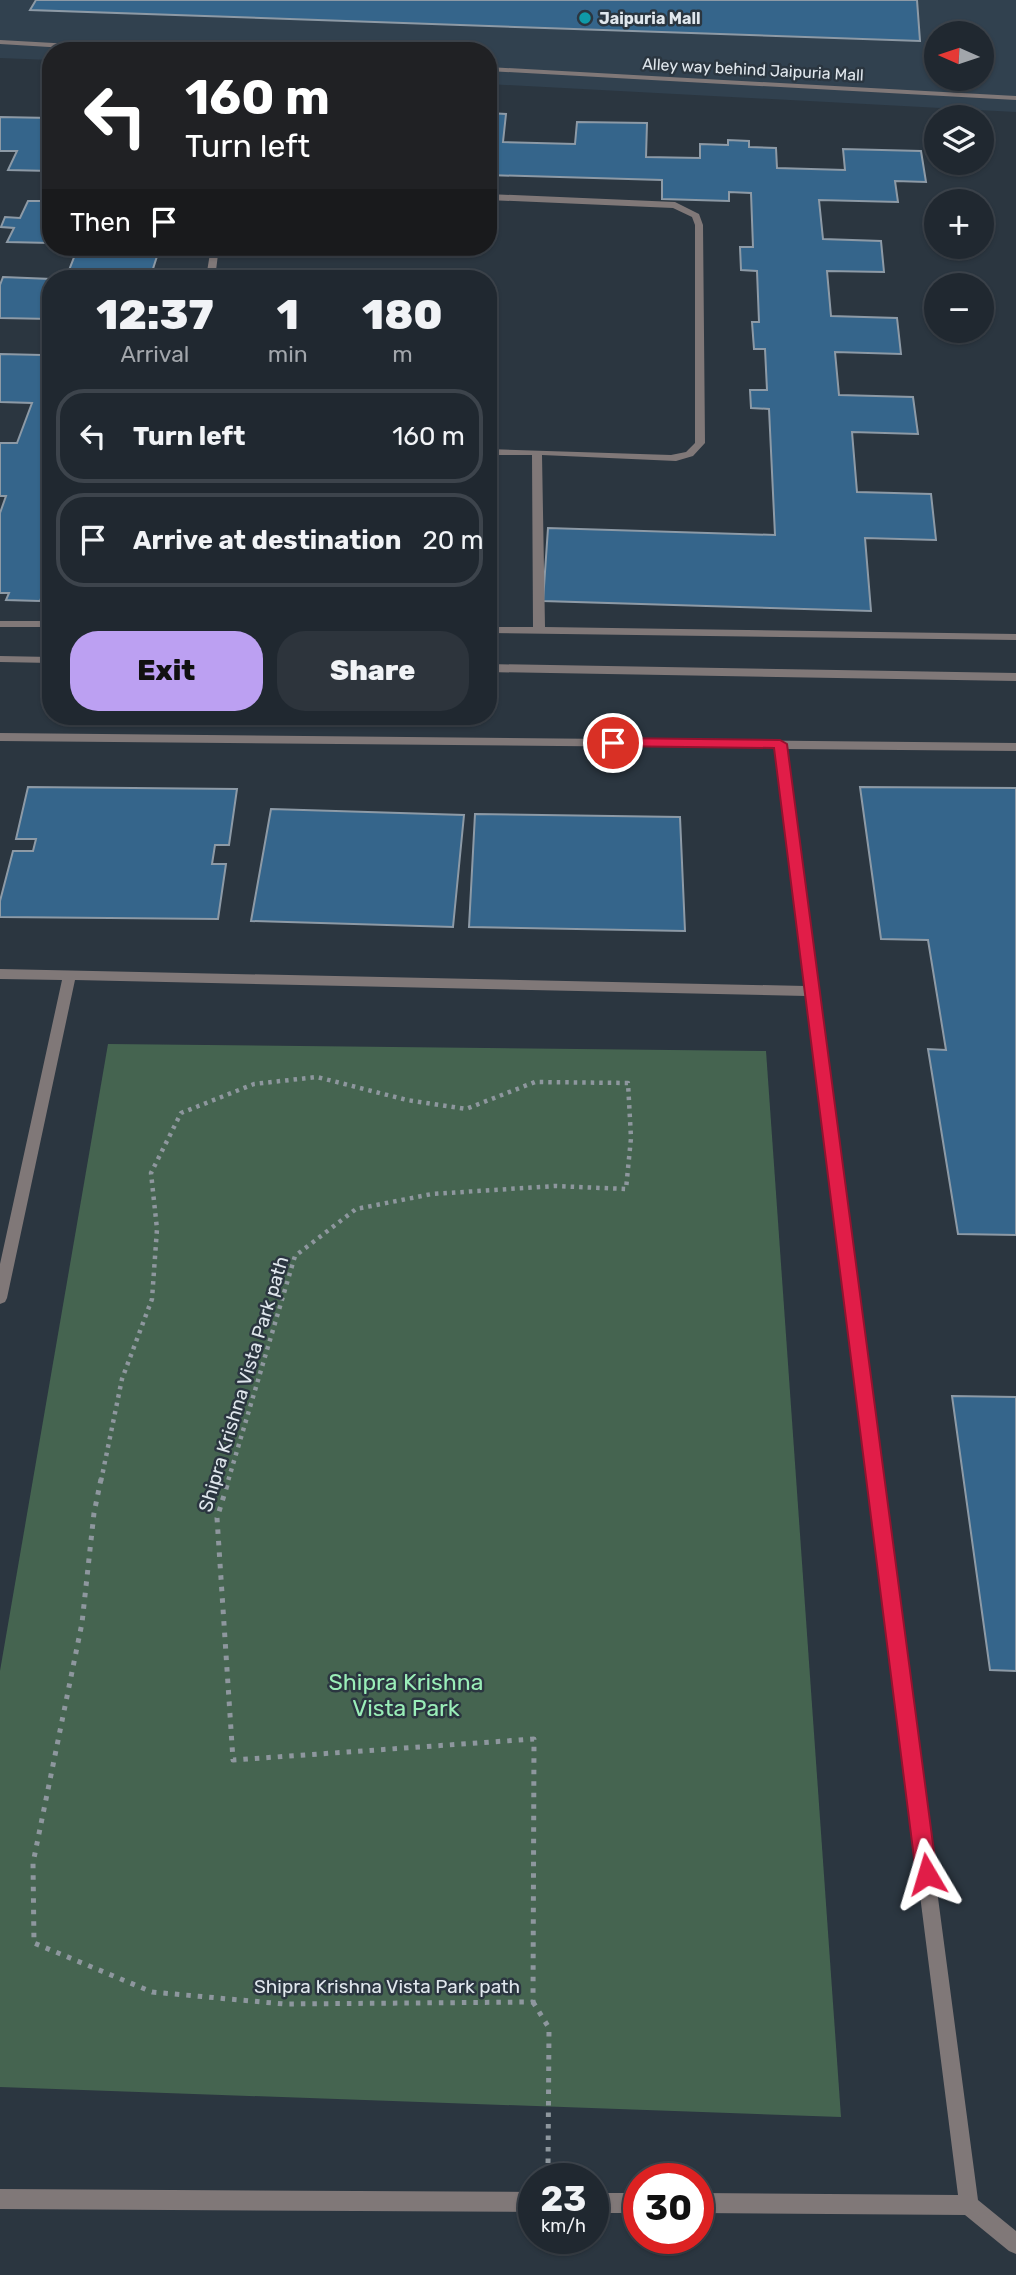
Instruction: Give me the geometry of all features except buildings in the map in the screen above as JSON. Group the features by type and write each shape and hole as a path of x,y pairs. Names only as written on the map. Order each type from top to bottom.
{"street":[{"path":"0,42 42,44"},
{"name":"Alley way behind Jaipuria Mall","path":"497,69 1016,98"},
{"path":"497,197 675,205 696,216 699,225 700,443 695,453 684,457 665,458 497,452"},
{"path":"537,452 539,630"},
{"path":"0,624 42,624"},
{"path":"497,630 1016,636"},
{"path":"0,659 42,660"},
{"path":"497,668 1016,677"},
{"path":"0,737 1016,747"},
{"path":"780,744 970,2205"},
{"path":"0,974 813,990"},
{"path":"0,1298 69,976"},
{"path":"0,2199 518,2202"},
{"path":"714,2203 970,2205 1016,2244"}],"path":[{"name":"Shipra Krishna Vista Park path","path":"317,1077 407,1100 466,1109 535,1082 628,1083 631,1138 626,1189 555,1186 432,1194 356,1209 295,1256 216,1518 233,1759 534,1739 533,2002 406,2006 284,2004 152,1992 34,1943 33,1863 82,1623 94,1513 122,1379 152,1299 157,1229 151,1172 181,1113 254,1084 317,1077"},
{"path":"533,2002 550,2028 548,2163"}],"shaded area":[{"path":"0,0 1016,0 1016,112 994,111 994,105 924,105 924,107 497,84 497,42 42,42 42,60 0,58"}],"green space":[{"name":"Shipra Krishna Vista Park","path":"108,1044 766,1051 841,2117 0,2087 0,1671"}],"place":[{"name":"Jaipuria Mall","path":"585,18"}],"route":[{"path":"613,743 780,744 927,1874"}]}
